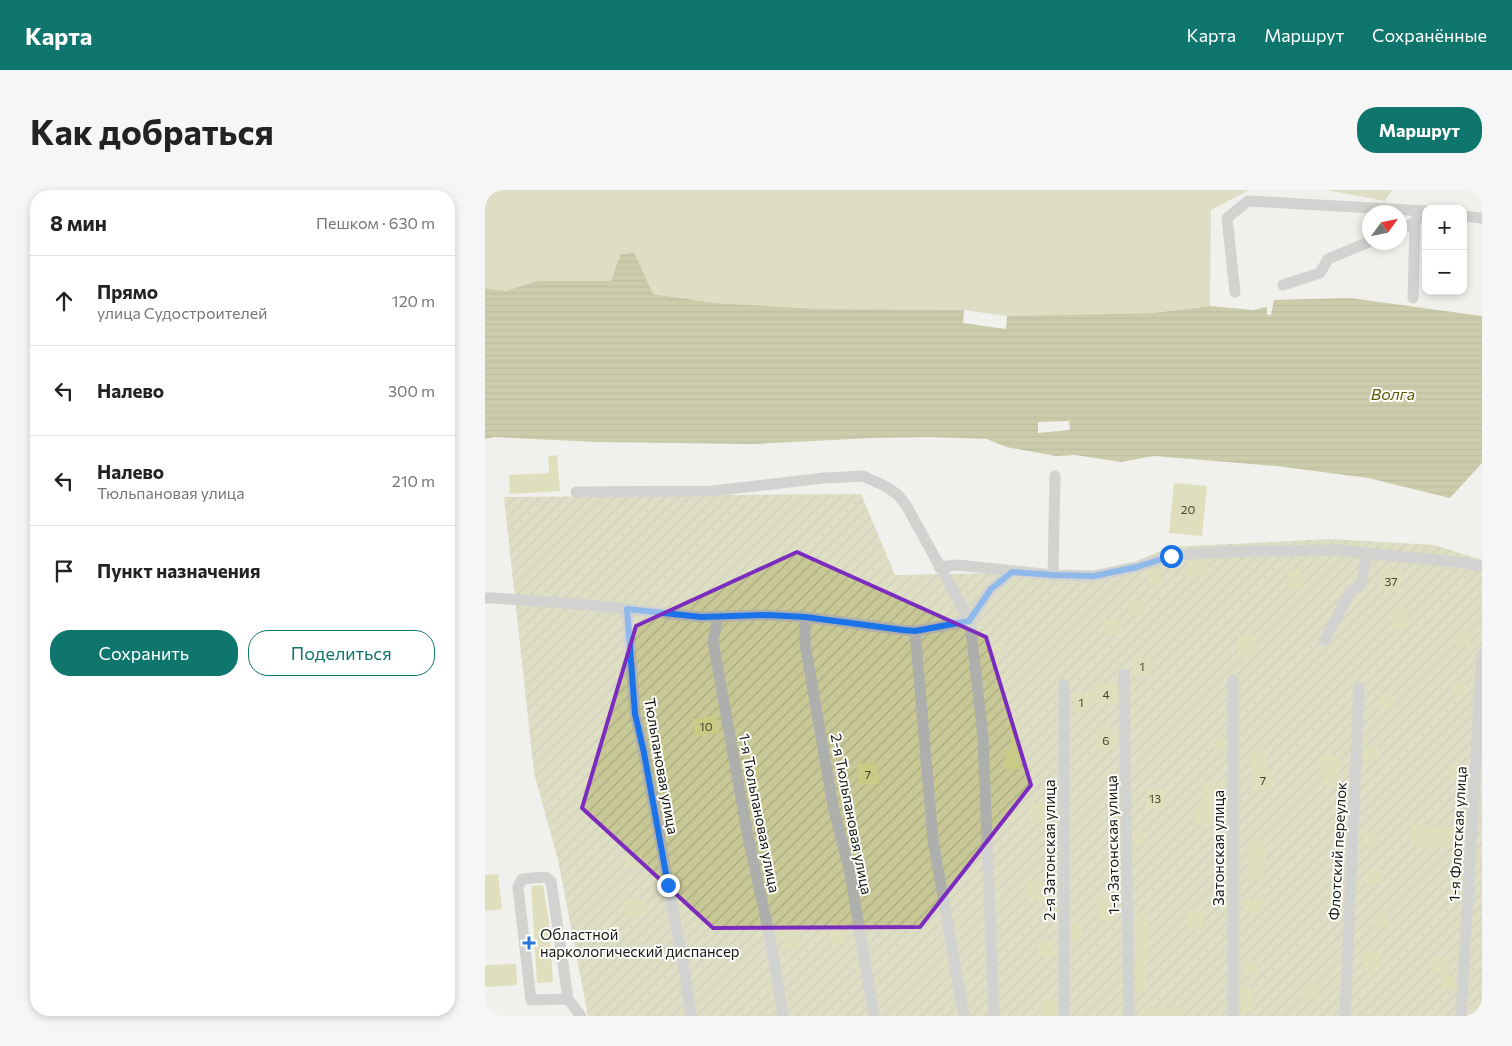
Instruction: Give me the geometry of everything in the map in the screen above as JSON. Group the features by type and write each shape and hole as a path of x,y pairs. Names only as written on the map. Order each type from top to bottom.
{"street":[{"path":"1235,292 1227,218 1247,201 1422,211"},
{"path":"1413,298 1415,223 1422,212"},
{"path":"1467,216 1482,218"},
{"path":"1407,226 1415,223"},
{"path":"1283,285 1320,273 1328,259 1362,245"},
{"path":"576,492 713,491 824,478 863,476 875,480 898,495 906,505 969,621 983,737 994,1016"},
{"path":"1053,575 1055,476"},
{"path":"939,567 958,565 1012,572 1094,576 1137,567 1171,556 1215,552 1336,550 1466,563 1482,567"},
{"path":"1325,640 1350,592 1361,586 1367,554"},
{"path":"485,598 517,599 701,617 805,617 915,631 969,621 991,589 1012,572"},
{"name":"Тюльпановая улица","path":"627,609 635,714 685,974 691,1016"},
{"name":"1-я Тюльпановая улица","path":"718,616 713,642 747,832 770,938 783,1016"},
{"name":"2-я Тюльпановая улица","path":"805,617 805,644 833,806 850,874 874,1016"},
{"path":"915,631 933,840 964,1016"},
{"name":"1-я Флотская улица","path":"1461,1016 1482,654"},
{"name":"1-я Затонская улица","path":"1125,674 1129,1016"},
{"name":"Затонская улица","path":"1233,680 1233,1016"},
{"name":"2-я Затонская улица","path":"1063,684 1064,1016"},
{"name":"Флотский переулок","path":"1345,1016 1359,688"},
{"path":"568,999 531,1000 518,887 522,879 545,877 551,881 568,999 581,1016"}],"highlighted area":[{"path":"797,552 986,637 1031,785 920,927 713,928 582,808 636,626"}],"green space":[{"path":"485,190 1249,190 1211,210 1210,306 1153,313 1007,316 962,310 822,309 715,303 653,294 620,255 611,281 537,281 506,291 485,288"},
{"path":"1326,190 1392,190 1385,201"},
{"path":"861,494 895,575 1114,571 1169,547 1330,539 1434,545 1482,560 1482,1016 588,1016 558,860 534,773 504,497"}],"water":[{"name":"Волга","path":"634,252 653,294 715,303 822,309 962,310 1007,316 1153,313 1210,306 1253,310 1267,307 1267,315 1271,315 1274,300 1350,298 1482,316 1482,463 1450,498 1368,478 1276,466 1154,456 1121,462 1075,455 1056,456 1006,447 987,439 872,438 754,444 597,442 495,437 485,439 485,288 506,291 537,281 611,281 620,255"}],"pier":[{"path":"964,310 1007,316 1006,329 963,323"},
{"path":"1069,421 1070,430 1038,433 1038,422"}],"building":[{"path":"557,455 560,491 510,494 509,475 549,473 548,456"},
{"path":"1174,483 1207,486 1202,536 1169,533"},
{"path":"1206,560 1208,576 1188,577 1187,562"},
{"path":"1160,567 1163,584 1150,586 1147,572"},
{"path":"1301,569 1303,588 1288,590 1286,571"},
{"path":"1382,569 1403,572 1400,592 1379,589"},
{"path":"1144,600 1144,615 1129,616 1128,601"},
{"path":"1392,610 1409,610 1408,628 1391,628"},
{"path":"1104,620 1122,620 1122,635 1104,635"},
{"path":"1457,633 1471,634 1470,646 1456,646"},
{"path":"1238,635 1255,635 1255,657 1238,657"},
{"path":"994,643 1004,643 1003,652 993,651"},
{"path":"1133,658 1150,658 1151,675 1133,675"},
{"path":"1451,682 1465,683 1465,695 1451,695"},
{"path":"1096,684 1117,684 1117,704 1089,703 1090,711 1074,712 1073,693 1095,692"},
{"path":"1379,695 1393,695 1393,708 1379,707"},
{"path":"716,715 719,733 695,737 692,719"},
{"path":"1019,720 1021,769 1005,769 1005,750 1011,750 1010,721"},
{"path":"1096,729 1117,730 1116,750 1096,749"},
{"path":"663,739 665,759 653,761 649,741"},
{"path":"1215,739 1225,739 1225,749 1215,749"},
{"path":"1364,748 1378,748 1378,761 1364,760"},
{"path":"1251,750 1267,750 1266,770 1274,771 1273,790 1252,789 1253,763 1250,763"},
{"path":"1319,756 1339,756 1338,787 1324,786 1324,771 1319,771"},
{"path":"755,760 759,779 746,781 742,762"},
{"path":"878,763 879,784 858,785 857,764"},
{"path":"1450,766 1464,766 1464,779 1450,779"},
{"path":"1203,782 1223,782 1222,803 1215,802 1215,826 1195,825 1195,807 1202,807"},
{"path":"1146,788 1165,789 1165,808 1146,808"},
{"path":"1029,804 1046,804 1046,822 1029,822"},
{"path":"1412,824 1425,824 1425,827 1456,827 1456,834 1462,834 1462,847 1412,846"},
{"path":"1363,831 1374,831 1374,845 1362,844"},
{"path":"1134,832 1145,833 1145,843 1134,843"},
{"path":"1249,841 1266,842 1264,881 1248,880"},
{"path":"625,851 634,851 634,854 642,854 642,867 626,867"},
{"path":"1366,870 1382,870 1382,883 1366,883"},
{"path":"498,874 502,909 485,911 485,875"},
{"path":"1028,881 1048,882 1047,900 1028,900"},
{"path":"1216,884 1225,885 1225,896 1216,896"},
{"path":"543,885 549,922 553,982 537,983 531,886"},
{"path":"1098,894 1116,894 1116,920 1098,920"},
{"path":"645,899 646,916 625,918 623,901"},
{"path":"1243,899 1262,899 1262,912 1243,912"},
{"path":"1186,910 1203,910 1203,929 1187,929"},
{"path":"1135,914 1148,914 1146,993 1136,993"},
{"path":"1375,914 1388,914 1388,927 1375,927"},
{"path":"1071,922 1081,922 1082,941 1071,941"},
{"path":"796,923 800,948 785,950 783,937 778,935 777,926"},
{"path":"844,923 846,943 831,945 829,925"},
{"path":"1054,940 1054,956 1039,956 1038,941"},
{"path":"1362,952 1379,952 1379,971 1363,971"},
{"path":"1431,958 1447,958 1447,973 1430,973"},
{"path":"1244,962 1258,962 1258,974 1243,974"},
{"path":"516,964 517,985 485,987 485,965"},
{"path":"1441,975 1455,975 1455,988 1441,988"},
{"path":"1304,985 1318,985 1317,998 1303,998"},
{"path":"1253,987 1254,1011 1241,1012 1241,988"},
{"path":"1055,999 1056,1016 1042,1016 1041,1000"},
{"path":"1142,1008 1182,1009 1182,1016 1142,1016"}],"place":[{"name":"Областной наркологический диспансер","path":"529,943"}],"route":[{"path":"668,885 635,714 627,609 701,617 767,615 805,617 915,631 969,621 991,589 1012,572 1094,576 1137,567 1171,556"}]}
